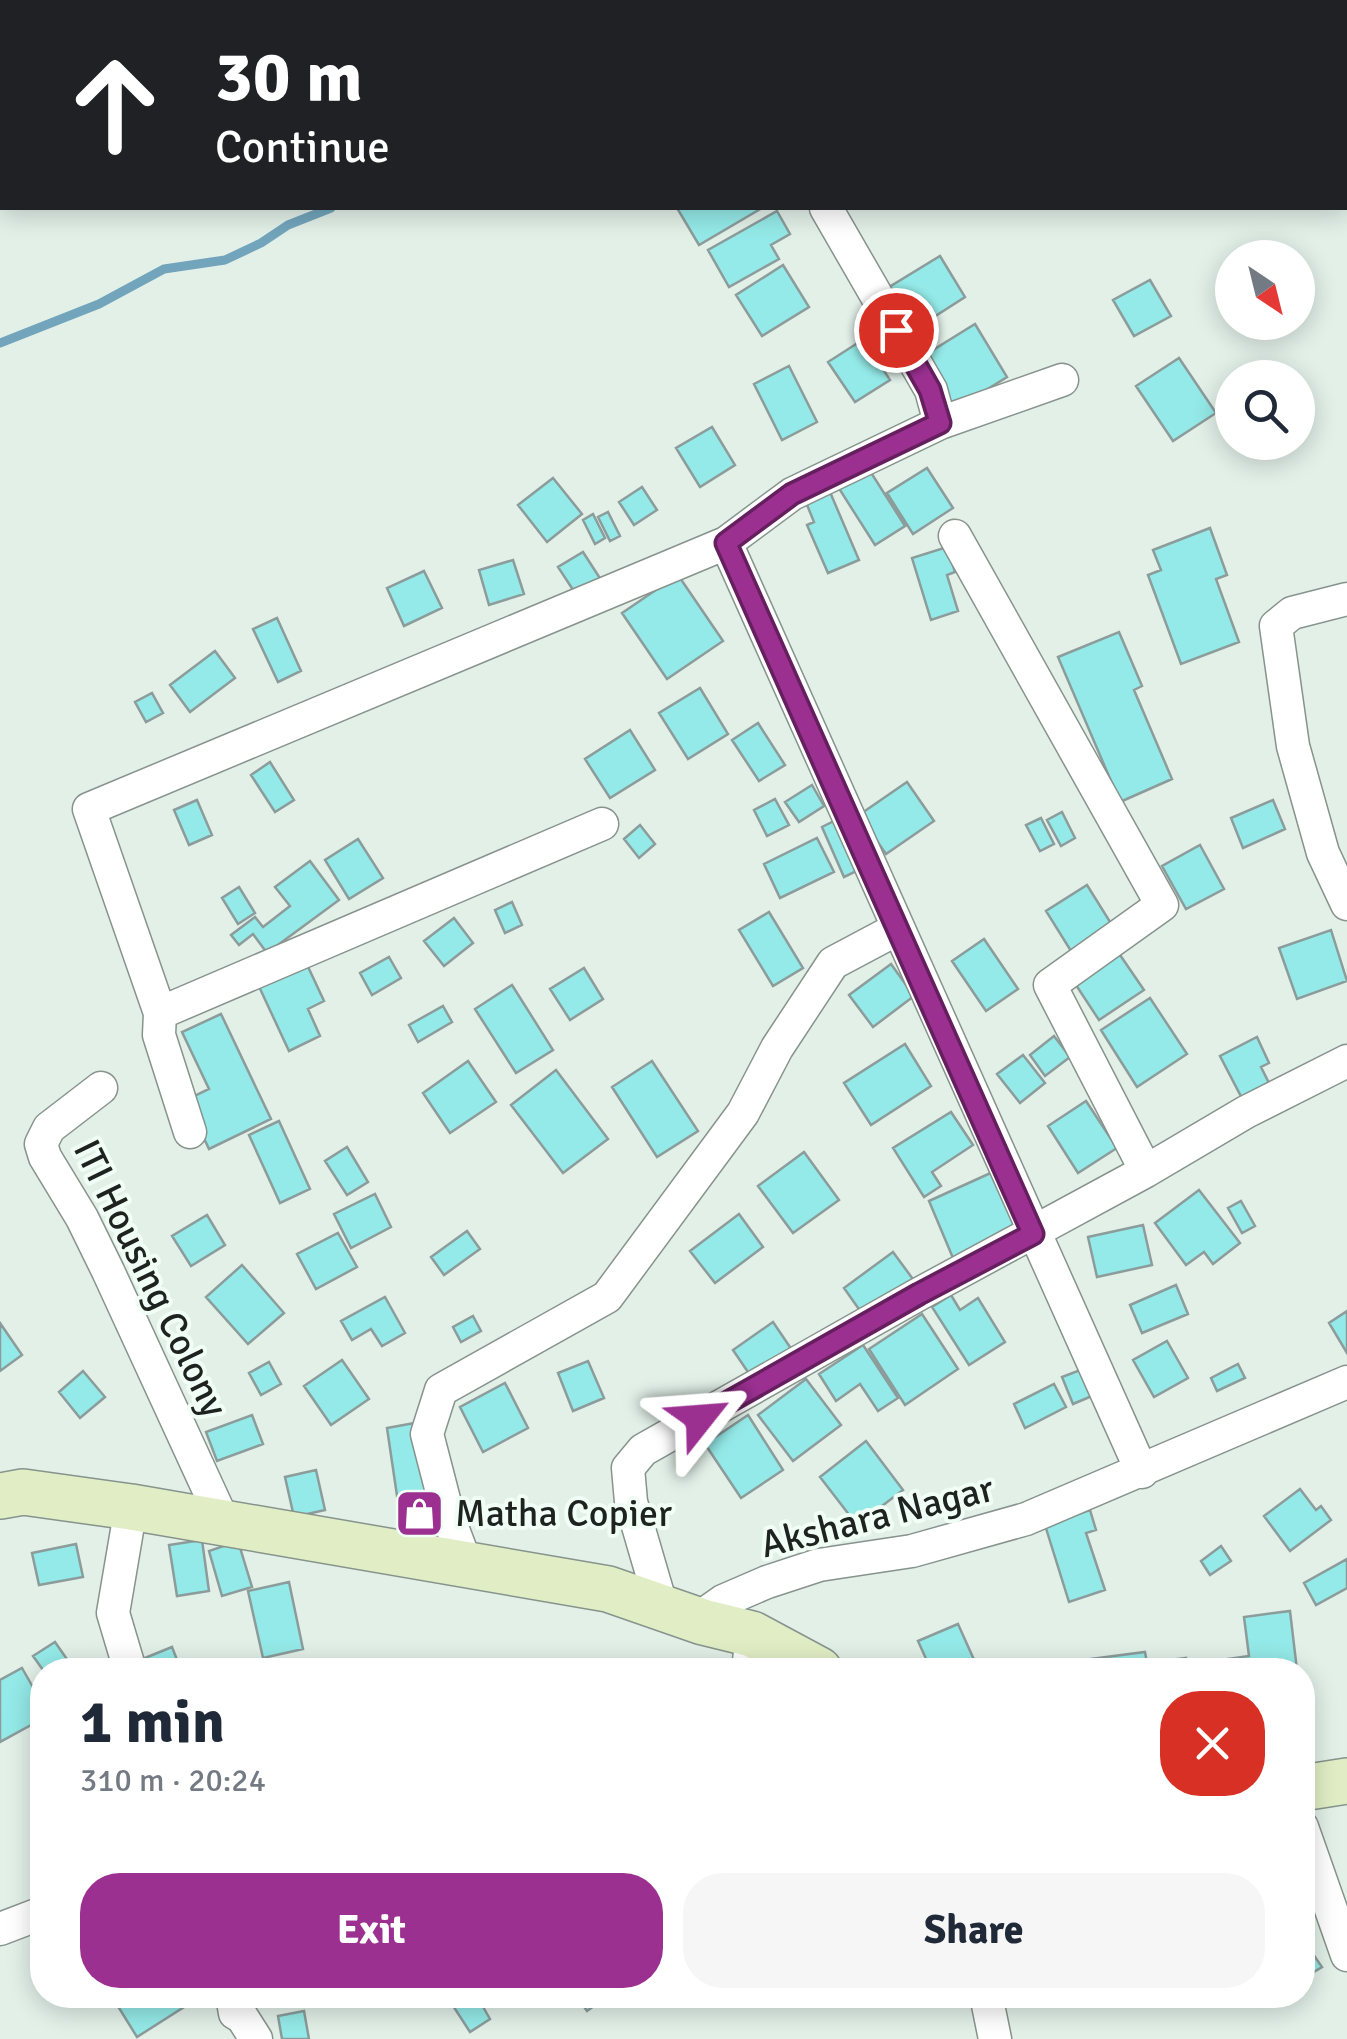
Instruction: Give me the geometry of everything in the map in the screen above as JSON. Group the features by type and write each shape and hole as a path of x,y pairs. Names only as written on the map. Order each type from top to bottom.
{"main road":[{"path":"0,1496 24,1492 131,1507 608,1589 679,1614 750,1652"},
{"path":"1315,1786 1347,1781"}],"street":[{"path":"827,210 930,390 940,423"},
{"path":"190,1132 159,1036 160,1012 90,809 726,543 792,494 940,423 1062,380"},
{"path":"955,536 1162,906 1050,985 1146,1171"},
{"path":"726,543 1142,1472"},
{"path":"1347,600 1292,613 1276,626 1293,746 1323,853 1347,904"},
{"path":"160,1012 602,824"},
{"path":"466,1564 449,1519 428,1434 441,1390 606,1297 742,1113 777,1048 833,963 897,929"},
{"path":"679,1614 631,1502 628,1468 643,1450 1246,1112 1347,1061"},
{"name":"ITI Housing Colony","path":"101,1088 50,1128 41,1144 123,1302 224,1523"},
{"name":"Akshara Nagar","path":"679,1614 820,1565 912,1550 1026,1519 1347,1382"},
{"path":"126,1658 113,1613 131,1507"},
{"path":"1315,1864 1347,1955"},
{"path":"0,1929 30,1918"},
{"path":"234,2008 256,2039"},
{"path":"989,2008 995,2039"}],"building":[{"path":"678,210 759,210 699,245"},
{"path":"777,211 790,234 771,245 779,259 729,287 708,250"},
{"path":"940,256 965,297 912,331 886,289"},
{"path":"783,265 809,307 762,336 736,295"},
{"path":"1150,280 1171,316 1134,336 1113,300"},
{"path":"975,324 1007,377 949,413 917,360"},
{"path":"864,339 890,380 855,402 828,362"},
{"path":"1179,358 1215,414 1173,441 1136,386"},
{"path":"789,366 817,422 782,440 754,384"},
{"path":"712,427 735,465 700,487 676,448"},
{"path":"863,460 905,526 875,545 833,479"},
{"path":"927,468 953,508 913,534 887,493"},
{"path":"553,478 582,514 547,542 518,505"},
{"path":"827,485 859,560 828,573 807,525 814,522 803,495"},
{"path":"642,487 657,510 634,525 619,502"},
{"path":"608,512 620,536 610,541 598,517"},
{"path":"593,514 605,538 595,544 583,520"},
{"path":"1210,528 1227,575 1216,579 1239,642 1181,664 1148,575 1161,570 1153,550"},
{"path":"947,547 955,572 947,575 958,611 931,620 912,558"},
{"path":"583,552 603,583 579,599 558,567"},
{"path":"513,560 524,594 489,605 479,570"},
{"path":"424,571 442,608 404,626 387,588"},
{"path":"678,575 723,641 667,679 622,613"},
{"path":"277,618 301,671 278,682 253,629"},
{"path":"1119,632 1142,686 1134,690 1172,779 1120,802 1058,657"},
{"path":"215,651 235,678 190,712 170,685"},
{"path":"700,688 728,734 688,759 659,713"},
{"path":"152,693 163,713 146,722 135,702"},
{"path":"758,723 785,765 759,781 732,740"},
{"path":"630,730 655,770 610,798 585,759"},
{"path":"270,762 294,800 275,812 251,775"},
{"path":"907,782 934,821 886,854 859,815"},
{"path":"812,785 824,806 799,822 785,802"},
{"path":"775,799 789,825 767,836 754,810"},
{"path":"197,800 212,835 189,845 174,810"},
{"path":"1273,800 1285,829 1243,848 1231,818"},
{"path":"1062,812 1075,838 1061,846 1047,820"},
{"path":"840,818 863,868 844,877 822,827"},
{"path":"1041,818 1054,844 1040,851 1026,825"},
{"path":"640,825 655,844 639,858 624,839"},
{"path":"817,838 834,872 780,898 764,864"},
{"path":"358,839 383,878 349,899 325,860"},
{"path":"1200,845 1224,889 1186,909 1162,866"},
{"path":"310,861 339,900 267,953 253,934 239,945 231,935 255,917 263,927 290,906 275,887"},
{"path":"1087,885 1112,925 1071,951 1046,911"},
{"path":"239,887 255,913 238,924 222,898"},
{"path":"512,902 522,925 505,933 495,910"},
{"path":"769,912 803,968 773,986 739,930"},
{"path":"454,918 473,943 444,966 424,941"},
{"path":"1331,930 1347,981 1297,999 1279,948"},
{"path":"984,939 1018,989 986,1011 952,961"},
{"path":"1118,952 1144,990 1099,1020 1074,982"},
{"path":"303,956 324,1001 308,1009 320,1036 289,1051 255,978"},
{"path":"389,957 401,978 372,995 360,973"},
{"path":"891,964 914,996 873,1027 849,995"},
{"path":"584,968 603,999 570,1020 550,989"},
{"path":"512,985 553,1050 516,1073 475,1009"},
{"path":"1150,998 1187,1054 1137,1087 1101,1030"},
{"path":"443,1006 452,1022 418,1042 409,1025"},
{"path":"221,1014 271,1119 209,1149 186,1100 209,1089 182,1032"},
{"path":"1054,1036 1070,1057 1045,1076 1030,1055"},
{"path":"1257,1037 1269,1063 1261,1067 1274,1093 1246,1106 1220,1056"},
{"path":"905,1044 931,1086 871,1125 844,1083"},
{"path":"1023,1055 1045,1083 1020,1103 997,1074"},
{"path":"468,1061 496,1102 450,1133 423,1093"},
{"path":"652,1061 698,1131 657,1157 612,1087"},
{"path":"556,1070 608,1139 563,1173 511,1105"},
{"path":"1086,1101 1117,1148 1078,1173 1048,1126"},
{"path":"951,1112 973,1145 932,1172 941,1186 924,1197 893,1148"},
{"path":"279,1121 310,1189 280,1203 249,1135"},
{"path":"347,1147 368,1182 347,1195 325,1161"},
{"path":"804,1152 839,1200 793,1233 758,1186"},
{"path":"995,1171 1020,1229 953,1258 929,1201"},
{"path":"1199,1190 1240,1243 1213,1264 1204,1252 1186,1265 1155,1223"},
{"path":"375,1194 391,1227 351,1248 334,1214"},
{"path":"1241,1201 1255,1226 1242,1233 1228,1208"},
{"path":"739,1214 763,1247 715,1283 690,1251"},
{"path":"207,1215 225,1245 191,1266 172,1236"},
{"path":"1143,1225 1152,1265 1097,1277 1088,1237"},
{"path":"467,1231 480,1249 444,1275 431,1257"},
{"path":"338,1233 357,1267 316,1289 297,1254"},
{"path":"893,1252 918,1286 868,1322 844,1288"},
{"path":"242,1265 284,1313 248,1344 206,1297"},
{"path":"1176,1285 1188,1314 1142,1333 1130,1305"},
{"path":"951,1295 960,1310 978,1298 1005,1342 969,1365 932,1307"},
{"path":"385,1297 405,1333 382,1346 371,1329 352,1340 341,1321"},
{"path":"1347,1311 1347,1353 1329,1323"},
{"path":"922,1314 958,1369 905,1405 869,1349"},
{"path":"473,1316 481,1331 461,1342 453,1327"},
{"path":"773,1322 792,1350 752,1378 733,1350"},
{"path":"0,1323 22,1355 0,1371"},
{"path":"1167,1341 1188,1378 1154,1397 1133,1360"},
{"path":"863,1345 898,1398 878,1411 860,1384 836,1401 819,1374"},
{"path":"342,1360 369,1399 331,1425 304,1386"},
{"path":"588,1361 604,1398 573,1411 558,1373"},
{"path":"269,1362 281,1384 261,1395 249,1373"},
{"path":"1238,1364 1245,1378 1217,1391 1211,1378"},
{"path":"1088,1367 1099,1393 1073,1404 1062,1377"},
{"path":"83,1371 105,1397 80,1418 59,1392"},
{"path":"806,1379 841,1425 793,1461 758,1415"},
{"path":"505,1383 528,1428 483,1452 460,1407"},
{"path":"1054,1384 1066,1407 1025,1428 1014,1404"},
{"path":"252,1415 263,1444 217,1461 206,1432"},
{"path":"748,1415 783,1470 741,1498 705,1444"},
{"path":"420,1422 434,1511 400,1516 387,1428"},
{"path":"866,1441 903,1490 857,1525 820,1477"},
{"path":"316,1470 325,1510 294,1517 285,1477"},
{"path":"1300,1489 1316,1510 1321,1506 1331,1520 1290,1551 1264,1516"},
{"path":"1090,1510 1096,1530 1086,1533 1105,1590 1069,1602 1045,1525"},
{"path":"202,1540 209,1591 177,1596 169,1545"},
{"path":"238,1541 252,1587 222,1596 209,1551"},
{"path":"76,1544 83,1577 39,1585 32,1553"},
{"path":"1221,1546 1231,1561 1210,1575 1201,1561"},
{"path":"1347,1559 1347,1588 1316,1605 1304,1583"},
{"path":"289,1582 303,1649 263,1658 248,1591"},
{"path":"1290,1611 1296,1658 1235,1658 1249,1656 1244,1617"},
{"path":"958,1624 973,1658 926,1658 918,1641"},
{"path":"55,1642 66,1658 34,1658"},
{"path":"172,1647 176,1658 145,1658"},
{"path":"1145,1652 1146,1658 1098,1658"},
{"path":"22,1668 30,1682 30,1726 0,1742 0,1680"},
{"path":"119,2008 182,2008 137,2037"},
{"path":"454,2008 484,2008 490,2019 470,2032"},
{"path":"304,2011 309,2039 282,2039 278,2016"}],"waterway":[{"path":"0,343 99,304 164,269 225,260 288,225 326,210"}],"place":[{"name":"Matha Copier","path":"420,1513"}],"route":[{"path":"700,1418 1033,1234 726,543 792,494 940,423 930,390 896,330"}]}
